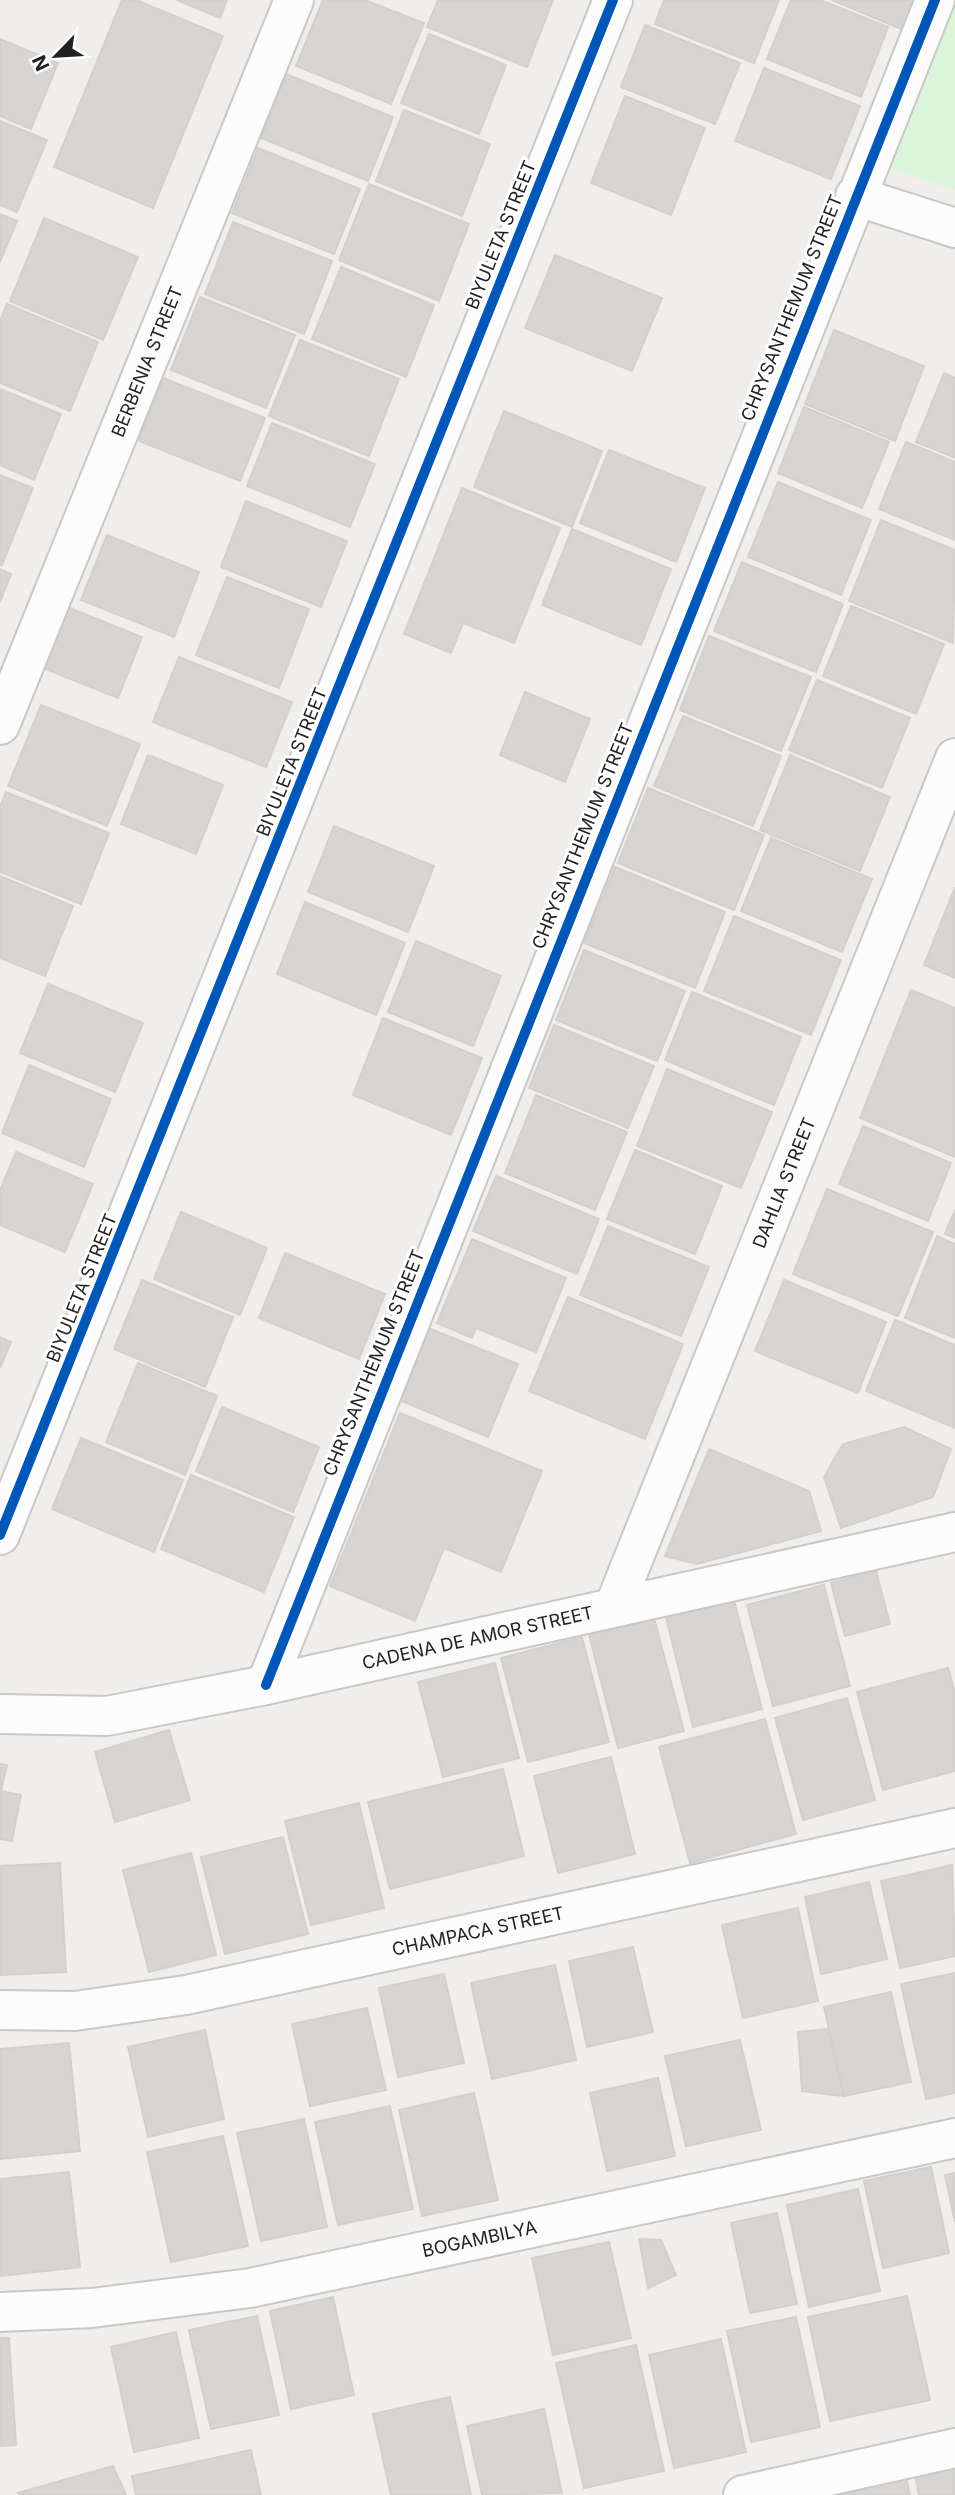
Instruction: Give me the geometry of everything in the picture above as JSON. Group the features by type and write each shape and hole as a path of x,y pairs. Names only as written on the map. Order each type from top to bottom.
{"street":[{"name":"BERBENIA STREET","path":"0,725 295,0"},
{"name":"BIYULETA STREET","path":"0,1535 613,0"},
{"name":"CHRYSANTHEMUM STREET","path":"266,1685 935,0"},
{"path":"855,196 955,228"},
{"name":"DAHLIA STREET","path":"614,1607 955,758"},
{"name":"CADENA DE AMOR STREET","path":"0,1714 107,1716 266,1685 955,1532"},
{"name":"CHAMPACA STREET","path":"0,2010 75,2011 186,1994 955,1828"},
{"name":"BOGAMBILYA","path":"0,2312 92,2308 250,2288 955,2138"},
{"path":"743,2495 955,2448"}],"green space":[{"path":"955,4 955,190 890,169"}],"building":[{"path":"122,0 136,0 223,36 153,208 54,167"},
{"path":"177,0 227,0 220,18"},
{"path":"323,0 365,0 424,23 391,104 296,66"},
{"path":"438,0 553,0 527,67 427,27"},
{"path":"664,0 779,0 754,63 655,24"},
{"path":"791,0 820,0 888,27 861,97 767,59"},
{"path":"832,0 915,0 903,30"},
{"path":"645,25 740,63 715,124 621,87"},
{"path":"429,34 506,65 479,134 401,103"},
{"path":"0,39 58,63 31,129 0,116"},
{"path":"764,68 860,106 831,179 735,141"},
{"path":"286,74 393,117 368,181 261,138"},
{"path":"625,96 705,128 671,215 591,183"},
{"path":"404,110 490,144 462,216 376,181"},
{"path":"0,121 47,140 17,212 0,205"},
{"path":"258,148 360,189 334,254 232,213"},
{"path":"369,184 469,224 439,301 339,260"},
{"path":"0,214 17,221 0,262"},
{"path":"44,218 138,257 103,340 10,301"},
{"path":"233,222 332,261 304,334 205,294"},
{"path":"555,255 662,298 632,371 525,328"},
{"path":"341,267 434,305 406,377 312,339"},
{"path":"200,297 295,335 266,408 171,370"},
{"path":"7,304 98,342 70,411 0,383 0,321"},
{"path":"834,330 924,366 895,441 805,404"},
{"path":"300,340 399,379 369,456 269,416"},
{"path":"944,373 955,378 955,458 916,442"},
{"path":"163,378 265,418 240,481 139,441"},
{"path":"0,389 61,414 34,480 0,465"},
{"path":"804,407 889,442 862,508 778,473"},
{"path":"504,411 602,451 572,527 474,487"},
{"path":"272,423 375,464 350,527 247,486"},
{"path":"906,442 955,462 955,540 879,509"},
{"path":"609,450 705,488 676,562 580,523"},
{"path":"0,475 33,488 2,565 0,565"},
{"path":"778,482 871,520 841,595 748,557"},
{"path":"462,488 560,528 514,643 463,623 451,653 404,634"},
{"path":"246,501 347,541 321,607 221,567"},
{"path":"881,520 955,550 953,643 849,601"},
{"path":"572,529 671,569 641,645 542,605"},
{"path":"107,535 199,572 174,637 81,600"},
{"path":"742,562 843,604 816,672 714,631"},
{"path":"0,569 11,574 0,602"},
{"path":"227,577 309,609 279,688 196,655"},
{"path":"851,606 944,644 916,714 823,676"},
{"path":"67,607 142,637 118,698 43,668"},
{"path":"709,636 811,677 781,751 680,710"},
{"path":"179,657 292,702 266,767 153,722"},
{"path":"817,680 910,718 882,788 789,750"},
{"path":"525,692 590,719 565,782 500,755"},
{"path":"41,705 140,744 107,826 8,786"},
{"path":"683,716 781,756 753,826 654,786"},
{"path":"148,755 223,785 196,854 121,824"},
{"path":"790,755 890,797 860,871 760,830"},
{"path":"648,788 764,835 734,910 618,863"},
{"path":"6,792 109,833 81,904 0,872 0,807"},
{"path":"334,826 434,866 408,932 308,892"},
{"path":"771,838 872,879 842,952 741,911"},
{"path":"615,867 725,912 695,988 584,943"},
{"path":"0,876 73,906 45,976 0,958"},
{"path":"955,887 955,978 924,965"},
{"path":"305,902 405,943 376,1015 277,974"},
{"path":"734,916 841,960 811,1035 704,991"},
{"path":"416,941 501,976 473,1046 388,1012"},
{"path":"584,950 685,991 657,1061 556,1020"},
{"path":"48,984 143,1023 115,1092 20,1053"},
{"path":"911,990 955,1008 955,1157 860,1118"},
{"path":"692,992 801,1037 774,1105 665,1060"},
{"path":"383,1018 482,1058 451,1135 353,1095"},
{"path":"554,1025 654,1066 628,1128 529,1088"},
{"path":"29,1065 111,1099 84,1167 2,1133"},
{"path":"667,1069 772,1112 741,1188 637,1146"},
{"path":"536,1095 627,1132 595,1210 505,1173"},
{"path":"863,1126 951,1163 928,1221 839,1184"},
{"path":"635,1150 722,1186 695,1254 607,1219"},
{"path":"16,1152 93,1184 65,1252 0,1225 0,1190"},
{"path":"496,1176 599,1219 577,1274 473,1231"},
{"path":"827,1189 933,1232 898,1316 793,1274"},
{"path":"955,1210 955,1238 945,1234"},
{"path":"181,1212 267,1248 240,1315 154,1279"},
{"path":"608,1226 709,1267 681,1336 580,1295"},
{"path":"937,1236 955,1244 955,1338 905,1318"},
{"path":"472,1239 566,1278 536,1352 476,1328 472,1338 437,1323"},
{"path":"285,1253 385,1294 359,1359 259,1318"},
{"path":"142,1280 233,1317 205,1387 114,1349"},
{"path":"784,1280 886,1322 858,1393 755,1351"},
{"path":"568,1297 683,1344 645,1439 529,1391"},
{"path":"895,1320 955,1345 955,1428 866,1391"},
{"path":"428,1328 518,1364 488,1437 399,1400"},
{"path":"0,1337 11,1342 0,1368"},
{"path":"138,1363 217,1396 185,1475 106,1442"},
{"path":"222,1407 319,1447 293,1512 196,1471"},
{"path":"400,1413 542,1471 501,1572 444,1548 415,1621 330,1586"},
{"path":"904,1427 951,1449 933,1497 841,1528 824,1477 843,1444"},
{"path":"81,1438 183,1480 154,1552 52,1509"},
{"path":"709,1449 809,1491 821,1531 697,1564 665,1556"},
{"path":"191,1475 294,1517 264,1592 161,1549"},
{"path":"876,1571 890,1624 845,1636 831,1583"},
{"path":"824,1585 850,1686 773,1706 747,1605"},
{"path":"734,1600 762,1709 693,1727 666,1617"},
{"path":"654,1618 684,1731 618,1748 589,1635"},
{"path":"582,1637 609,1742 528,1762 501,1658"},
{"path":"495,1663 519,1758 443,1777 418,1682"},
{"path":"948,1668 955,1692 955,1771 883,1790 857,1692"},
{"path":"847,1698 875,1800 803,1820 775,1718"},
{"path":"765,1719 796,1834 690,1863 659,1747"},
{"path":"169,1730 190,1800 115,1822 95,1752"},
{"path":"611,1757 635,1854 558,1873 534,1776"},
{"path":"0,1764 7,1765 1,1791 21,1795 12,1841 0,1839"},
{"path":"503,1769 524,1856 390,1889 368,1802"},
{"path":"359,1803 384,1908 311,1925 285,1821"},
{"path":"283,1837 308,1934 225,1954 201,1857"},
{"path":"191,1853 216,1955 149,1972 123,1870"},
{"path":"60,1863 66,1972 0,1975 0,1866"},
{"path":"952,1865 955,1956 900,1968 881,1881"},
{"path":"869,1882 887,1959 821,1974 805,1897"},
{"path":"798,1908 818,2001 743,2018 722,1925"},
{"path":"633,1947 653,2032 587,2047 569,1961"},
{"path":"555,1965 576,2060 492,2079 471,1983"},
{"path":"955,1973 955,2093 926,2099 901,1984"},
{"path":"444,1974 464,2063 398,2077 379,1988"},
{"path":"891,1992 911,2082 844,2096 824,2007"},
{"path":"367,2008 386,2090 310,2106 292,2024"},
{"path":"828,2029 844,2096 802,2091 798,2032"},
{"path":"205,2030 224,2119 148,2137 128,2047"},
{"path":"740,2040 761,2130 686,2146 665,2056"},
{"path":"69,2043 80,2151 0,2159 0,2049"},
{"path":"658,2078 675,2156 607,2171 590,2093"},
{"path":"474,2093 498,2200 422,2216 399,2110"},
{"path":"390,2106 413,2209 338,2225 315,2122"},
{"path":"304,2119 327,2227 261,2241 237,2133"},
{"path":"223,2136 248,2246 171,2262 147,2152"},
{"path":"931,2167 949,2253 883,2268 864,2181"},
{"path":"69,2172 80,2267 0,2276 0,2179"},
{"path":"955,2173 955,2222 945,2175"},
{"path":"858,2189 880,2291 809,2307 787,2205"},
{"path":"777,2213 797,2304 750,2313 731,2223"},
{"path":"639,2239 661,2240 676,2275 648,2288"},
{"path":"609,2242 631,2338 553,2355 532,2258"},
{"path":"907,2296 930,2400 830,2421 808,2317"},
{"path":"333,2297 354,2395 291,2409 270,2311"},
{"path":"257,2316 279,2415 211,2429 189,2330"},
{"path":"796,2317 820,2427 751,2442 727,2331"},
{"path":"176,2332 199,2438 134,2452 111,2347"},
{"path":"0,2338 9,2338 16,2445 0,2446"},
{"path":"721,2339 746,2452 674,2468 649,2355"},
{"path":"636,2345 664,2471 584,2488 556,2363"},
{"path":"450,2397 471,2495 391,2495 373,2414"},
{"path":"544,2409 562,2493 482,2495 467,2426"},
{"path":"251,2450 261,2495 136,2495 132,2476"},
{"path":"955,2465 955,2495 919,2495 915,2475"},
{"path":"113,2466 126,2495 18,2493"},
{"path":"906,2477 910,2495 831,2495"}],"cycle path":[{"path":"0,1535 613,0"},
{"path":"266,1685 935,0"}]}
